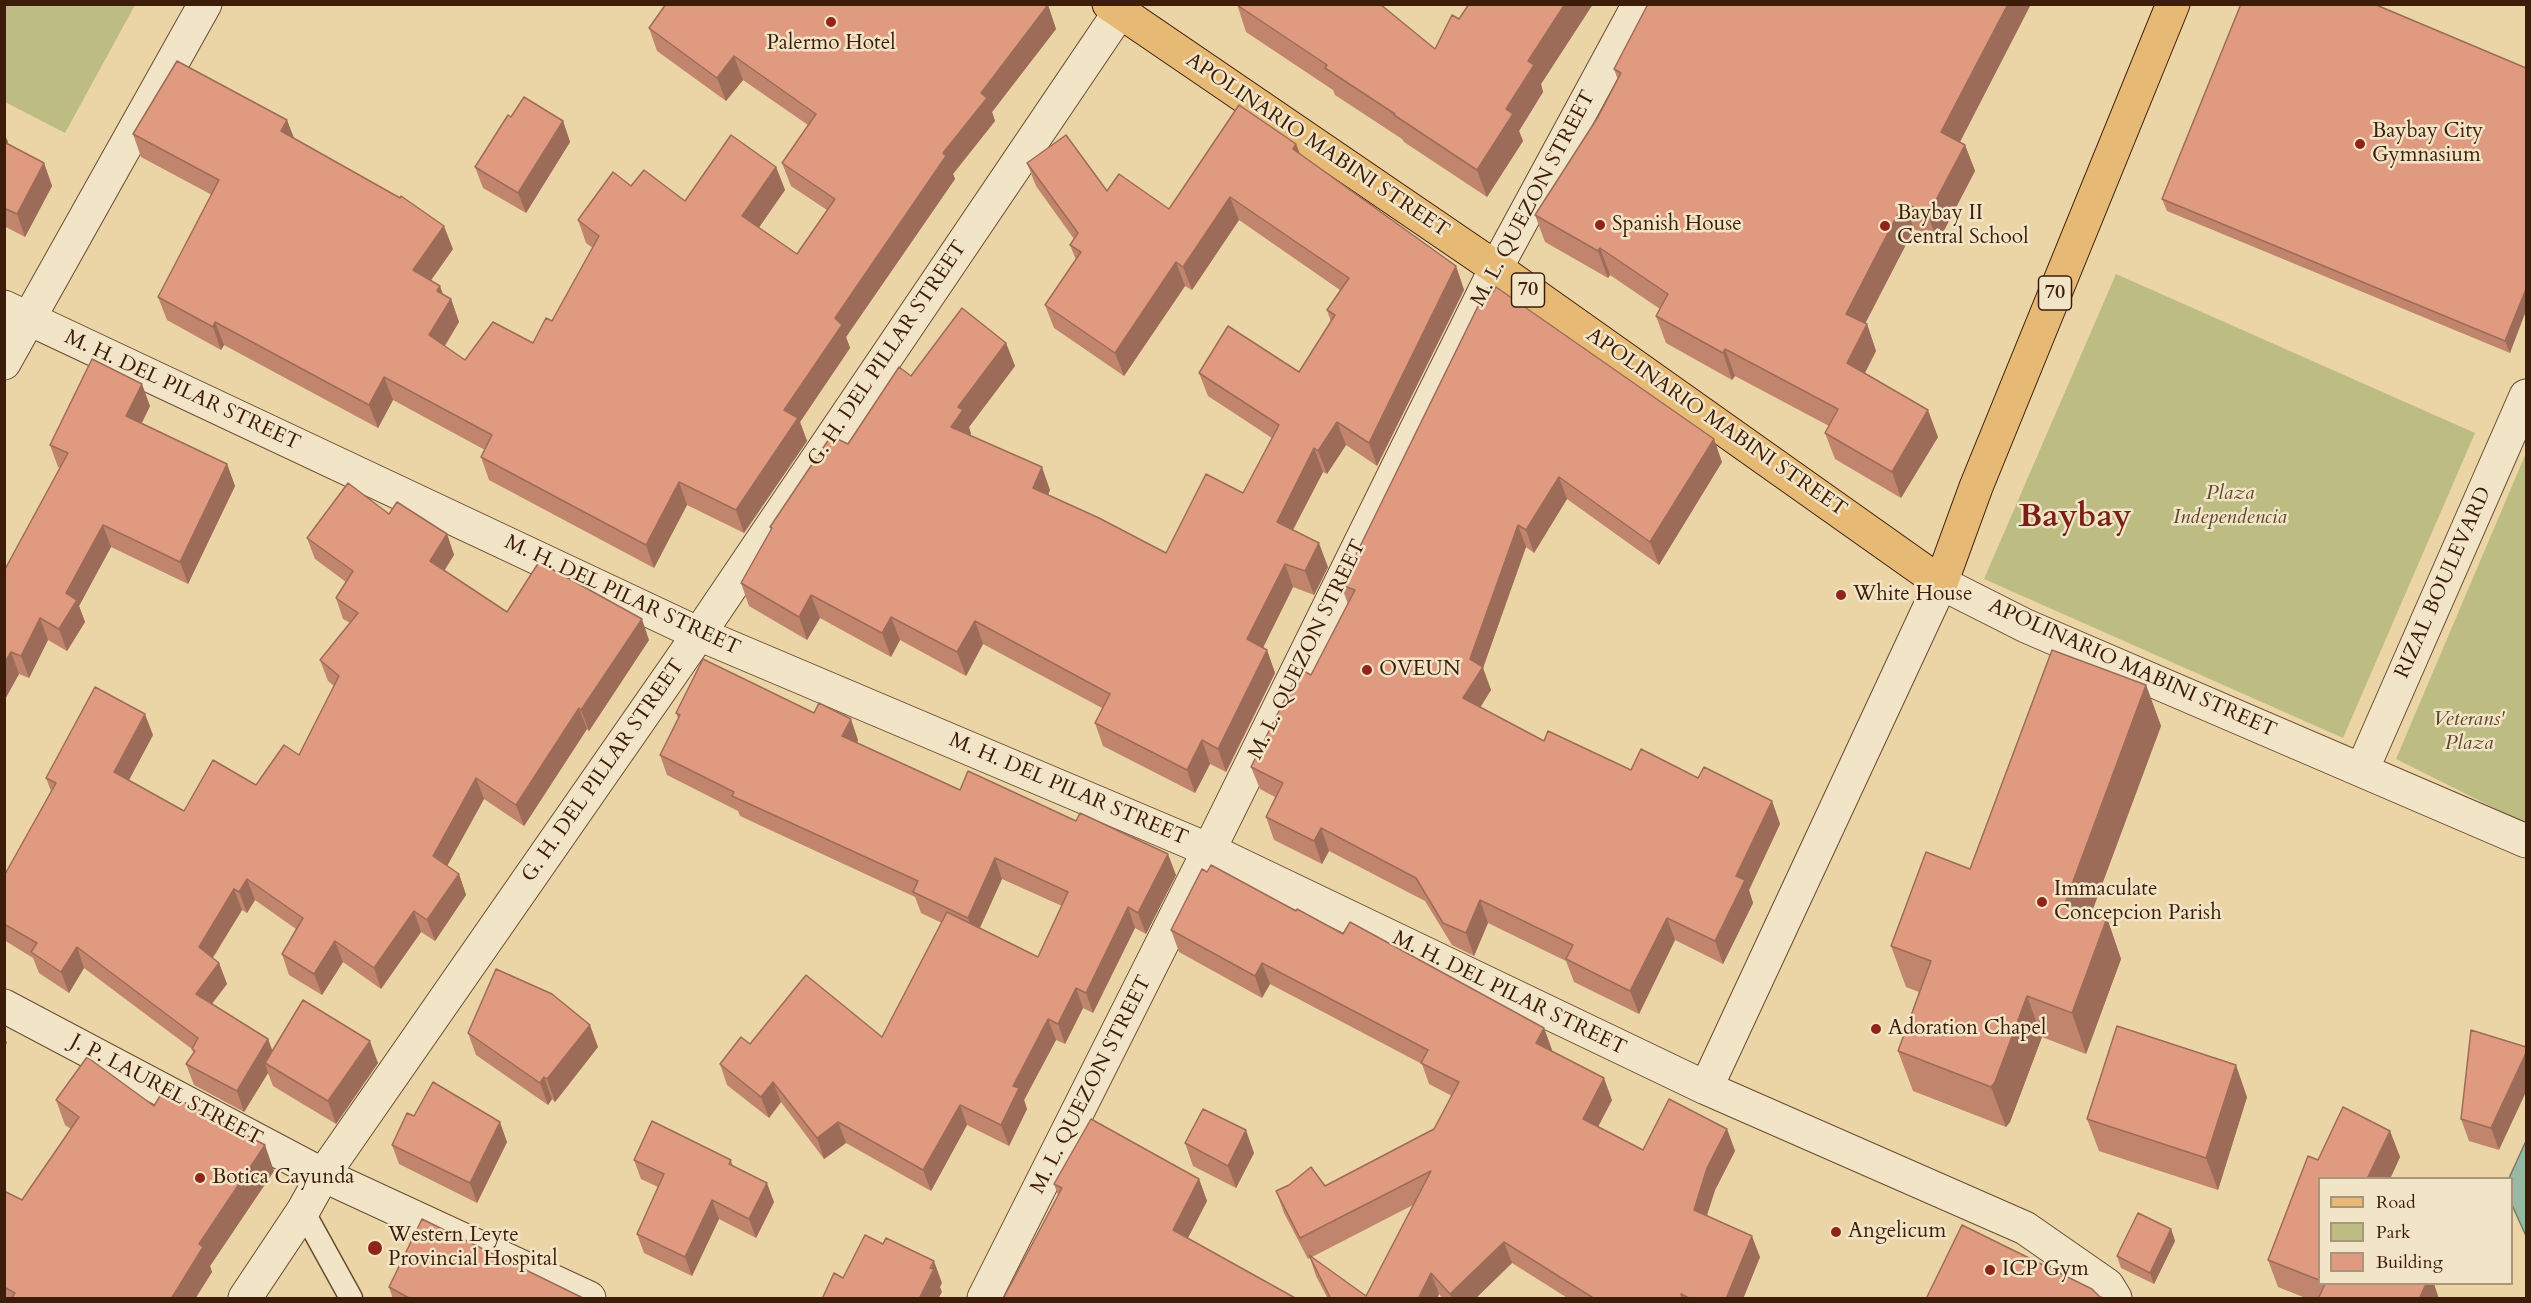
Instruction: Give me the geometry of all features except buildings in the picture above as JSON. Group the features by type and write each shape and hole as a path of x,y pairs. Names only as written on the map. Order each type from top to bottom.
{"main road":[{"name":"70","path":"1941,583 1976,487 2173,4"},
{"name":"APOLINARIO MABINI STREET","path":"1118,7 1496,267 1941,583"}],"street":[{"path":"4,363 17,313 205,4"},
{"name":"M. L. QUEZON STREET","path":"984,1299 1209,850 1496,267 1639,4"},
{"name":"G. H. DEL PILLAR STREET","path":"245,1299 303,1211 323,1175 699,634 1118,7"},
{"name":"M. H. DEL PILAR STREET","path":"17,313 699,634 1209,850 1706,1088 2025,1228 2107,1285 2115,1299"},
{"name":"RIZAL BOULEVARD","path":"2362,770 2455,555 2524,410"},
{"path":"1706,1088 1941,583"},
{"name":"APOLINARIO MABINI STREET","path":"1941,583 2026,626 2526,841"},
{"name":"J. P. LAUREL STREET","path":"4,1006 323,1175 589,1299"}],"lane":[{"path":"303,1211 351,1299"}],"green space":[{"path":"4,5 135,5 65,133 5,102"},
{"name":"Plaza Independencia","path":"2116,274 2475,433 2343,738 1984,579"},
{"name":"Veterans' Plaza","path":"2526,453 2526,824 2396,759"}],"shaded area":[{"path":"2526,1141 2526,1236 2513,1207 2513,1177 2509,1177"}],"place":[{"name":"Palermo Hotel","path":"831,22"},
{"name":"Baybay City Gymnasium","path":"2360,144"},
{"name":"Spanish House","path":"1600,225"},
{"name":"Baybay II Central School","path":"1885,226"},
{"name":"White House","path":"1841,595"},
{"name":"OVEUN","path":"1367,670"},
{"name":"Immaculate Concepcion Parish","path":"2042,902"},
{"name":"Adoration Chapel","path":"1876,1029"},
{"name":"Botica Cayunda","path":"200,1178"},
{"name":"Angelicum","path":"1836,1232"},
{"name":"Western Leyte Provincial Hospital","path":"375,1248"},
{"name":"ICP Gym","path":"1990,1270"}],"district":[{"name":"Baybay","path":"2075,518"}]}
